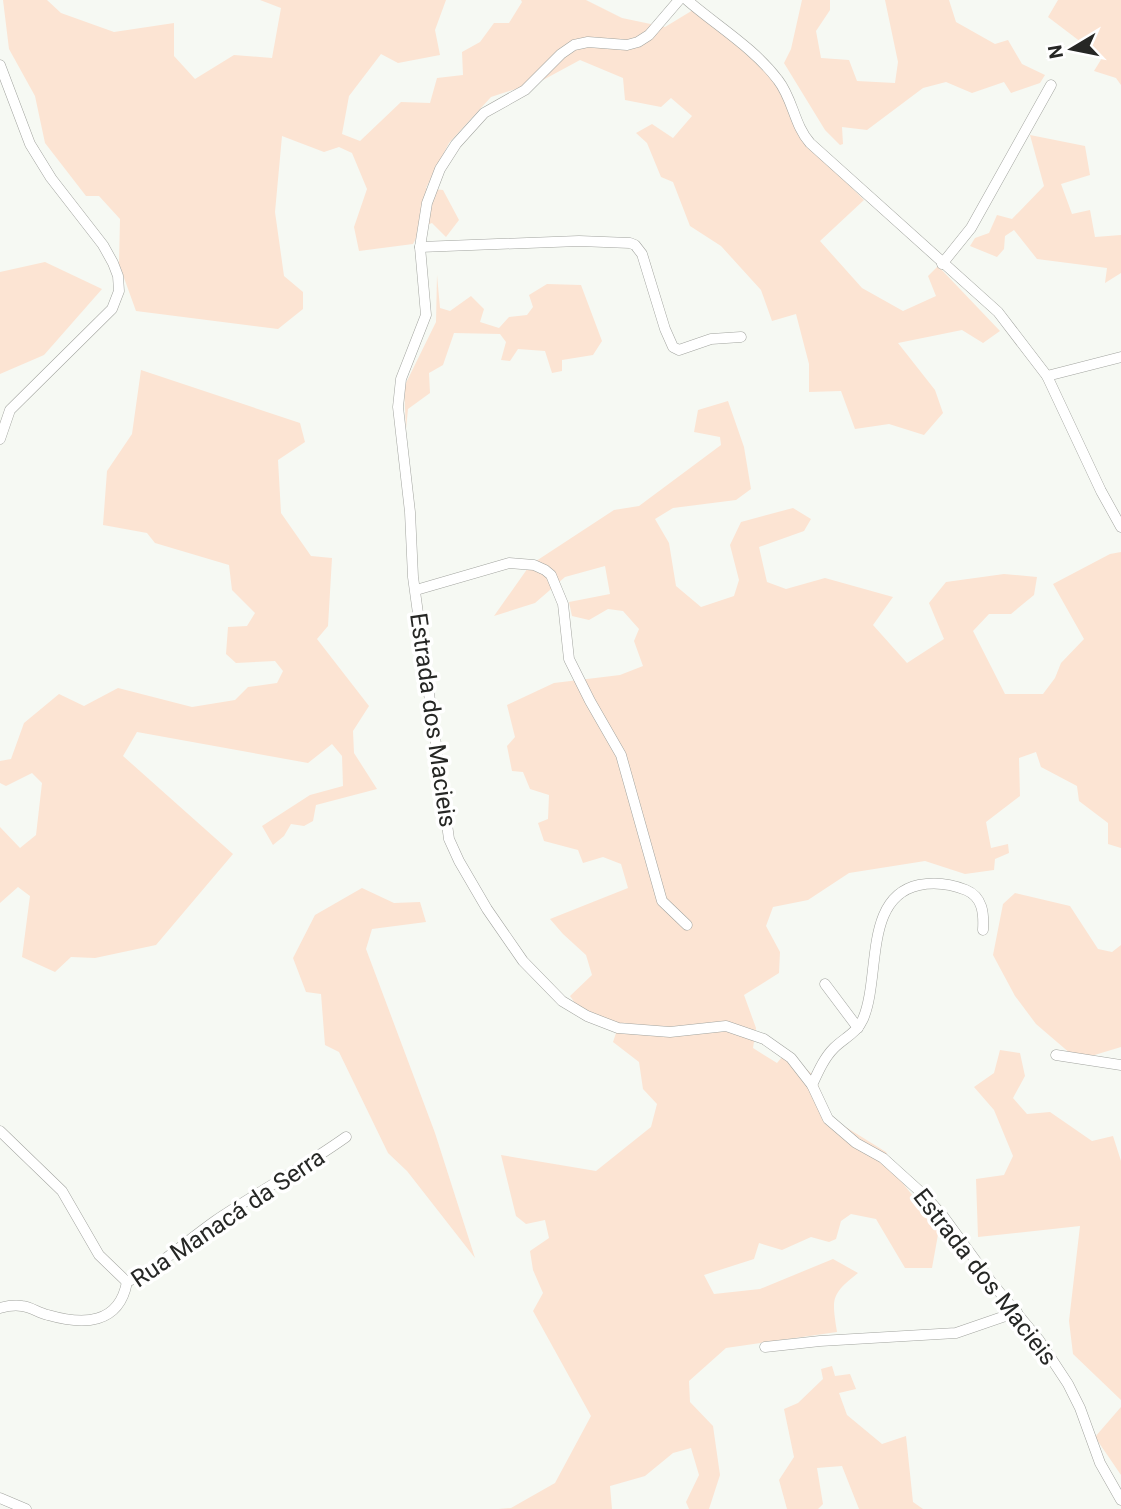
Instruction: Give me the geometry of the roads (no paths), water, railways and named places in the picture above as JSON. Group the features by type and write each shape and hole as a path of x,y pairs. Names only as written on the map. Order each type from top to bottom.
{"street":[{"name":"Estrada dos Macieis","path":"679,0 649,36 628,45 588,42 575,45 561,54 525,90 484,113 456,144 440,169 423,217 420,247 426,315 401,379 398,407 416,590 449,839 459,862 487,909 523,961 562,1001 618,1028 654,1032 718,1026 742,1030 777,1046 802,1070 828,1119 856,1143 883,1158 925,1196 1039,1340 1068,1384 1080,1408 1100,1463 1121,1500"},
{"path":"687,0 756,57 778,80 810,144 998,312 1047,376 1101,491 1121,527"},
{"path":"0,65 30,144 51,178 103,245 118,276 119,291 106,316 10,410 0,439"},
{"path":"942,264 971,228 1051,85"},
{"path":"420,247 591,241 635,245 642,254 673,347 680,349 710,339 741,337"},
{"path":"1047,376 1121,357"},
{"path":"416,590 509,564 534,565 551,575 562,604 569,659 621,755 662,901 687,925"},
{"path":"812,1085 831,1051 858,1028 868,1005 879,925 883,913 895,896 910,887 928,883 962,888 971,892 981,904 984,911 983,930"},
{"path":"825,984 858,1028"},
{"path":"1056,1055 1121,1065"},
{"path":"0,1131 62,1191 99,1255 127,1282"},
{"name":"Rua Manacá da Serra","path":"0,1308 24,1306 66,1320 83,1322 107,1316 124,1293 127,1282 163,1262 213,1223 346,1137"},
{"path":"765,1347 956,1333 1017,1312"},
{"path":"0,1498 26,1509"}]}
